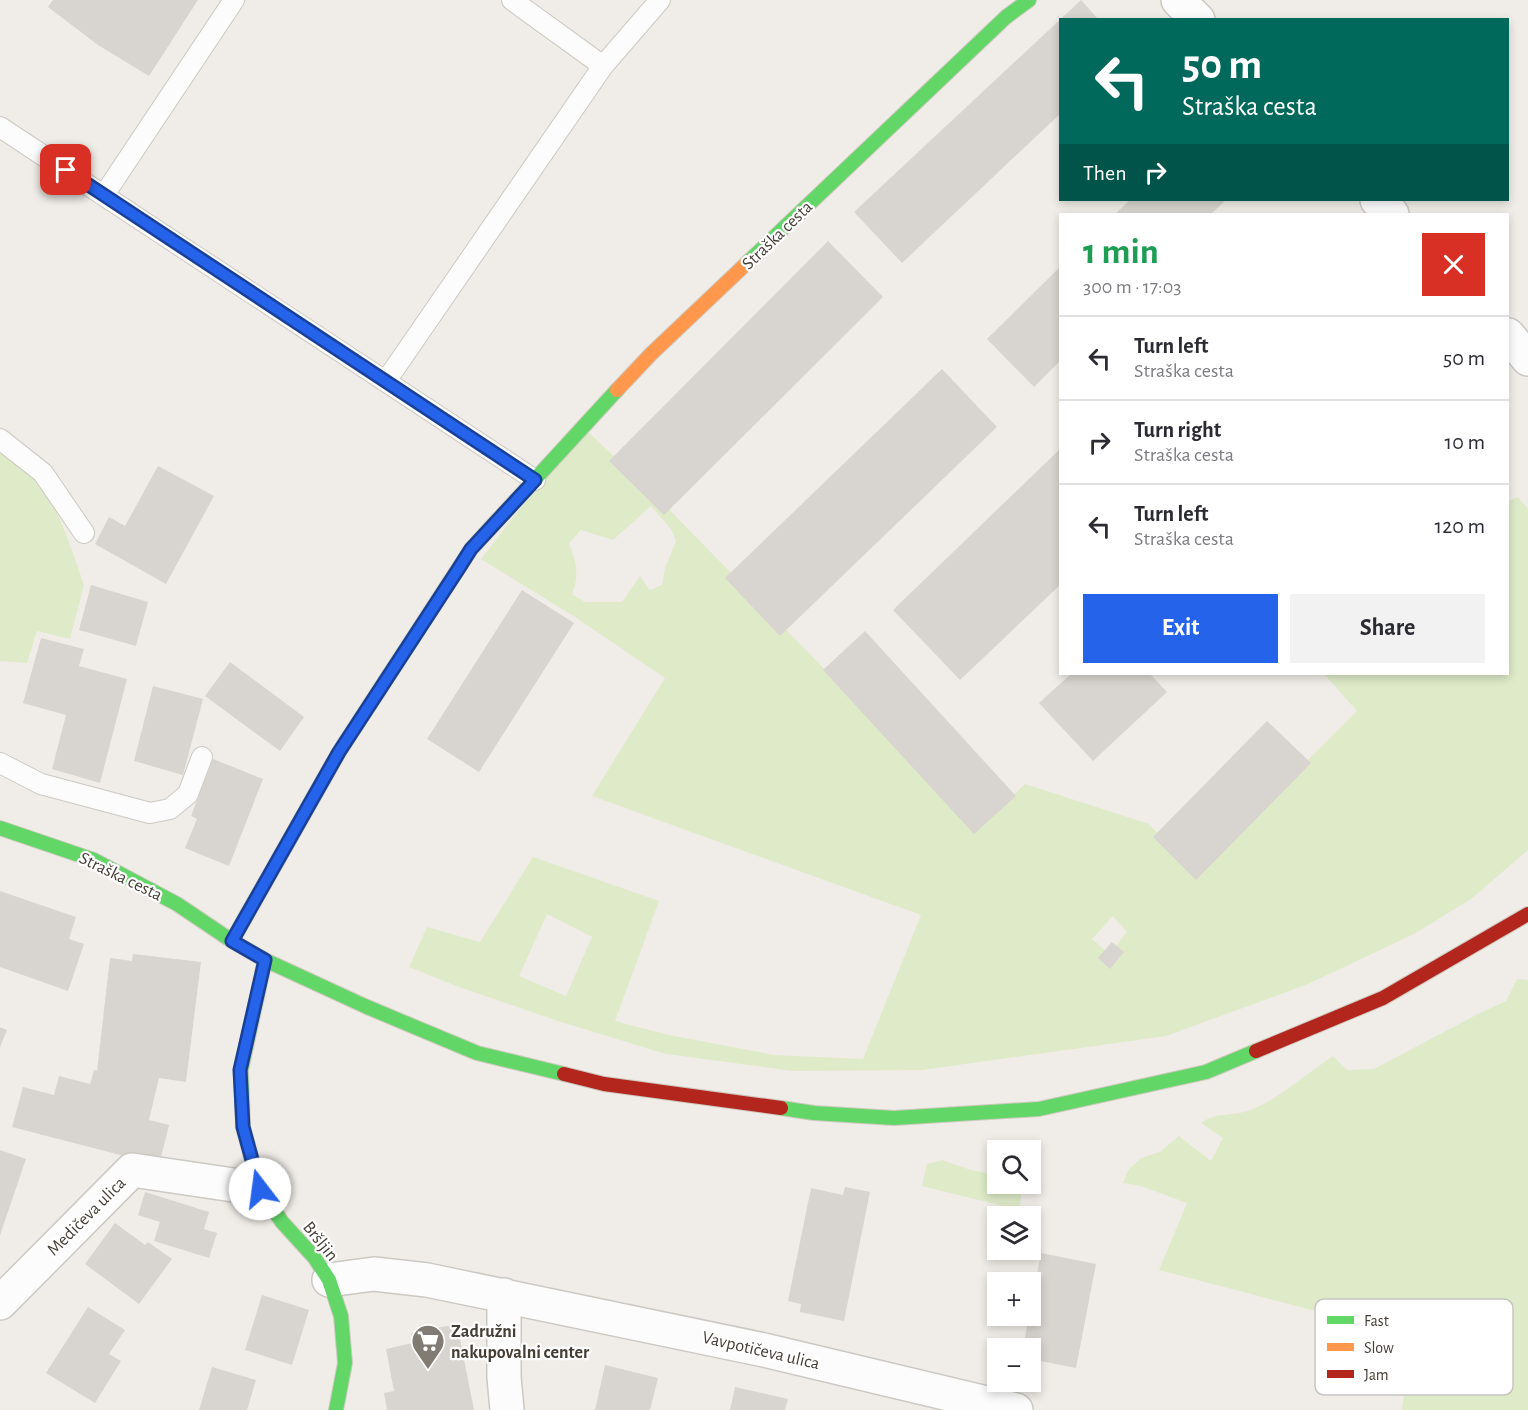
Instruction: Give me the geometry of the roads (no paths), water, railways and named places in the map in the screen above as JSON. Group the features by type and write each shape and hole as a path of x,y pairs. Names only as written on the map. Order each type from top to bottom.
{"street":[{"name":"Straška cesta","path":"232,941 339,752 471,549 651,354 998,25 1029,0"},
{"path":"1178,0 1196,18"},
{"path":"1378,201 1391,213"},
{"path":"1509,336 1528,359"},
{"name":"Straška cesta","path":"0,828 94,860 177,904 265,960 367,1007 477,1053 604,1084 814,1113 894,1118 1039,1109 1206,1072 1383,998 1528,914"},
{"name":"Bršljin","path":"265,960 240,1070 243,1127 260,1189 282,1222 314,1257 329,1280 341,1316 345,1363 336,1410"},
{"name":"Medičeva ulica","path":"0,1303 132,1170 260,1189"},
{"name":"Vavpotičeva ulica","path":"329,1280 374,1274 427,1280 764,1350 1016,1410"},
{"path":"504,1295 504,1377 507,1410"}],"lane":[{"path":"104,195 234,0"},
{"path":"512,0 603,66"},
{"path":"386,381 603,66 660,0"},
{"path":"0,126 535,480"},
{"path":"0,439 43,473 84,533"},
{"path":"0,763 41,784 150,813 170,809 188,794 202,757"}],"place":[{"name":"Zadružni nakupovalni center","path":"428,1370"}]}
